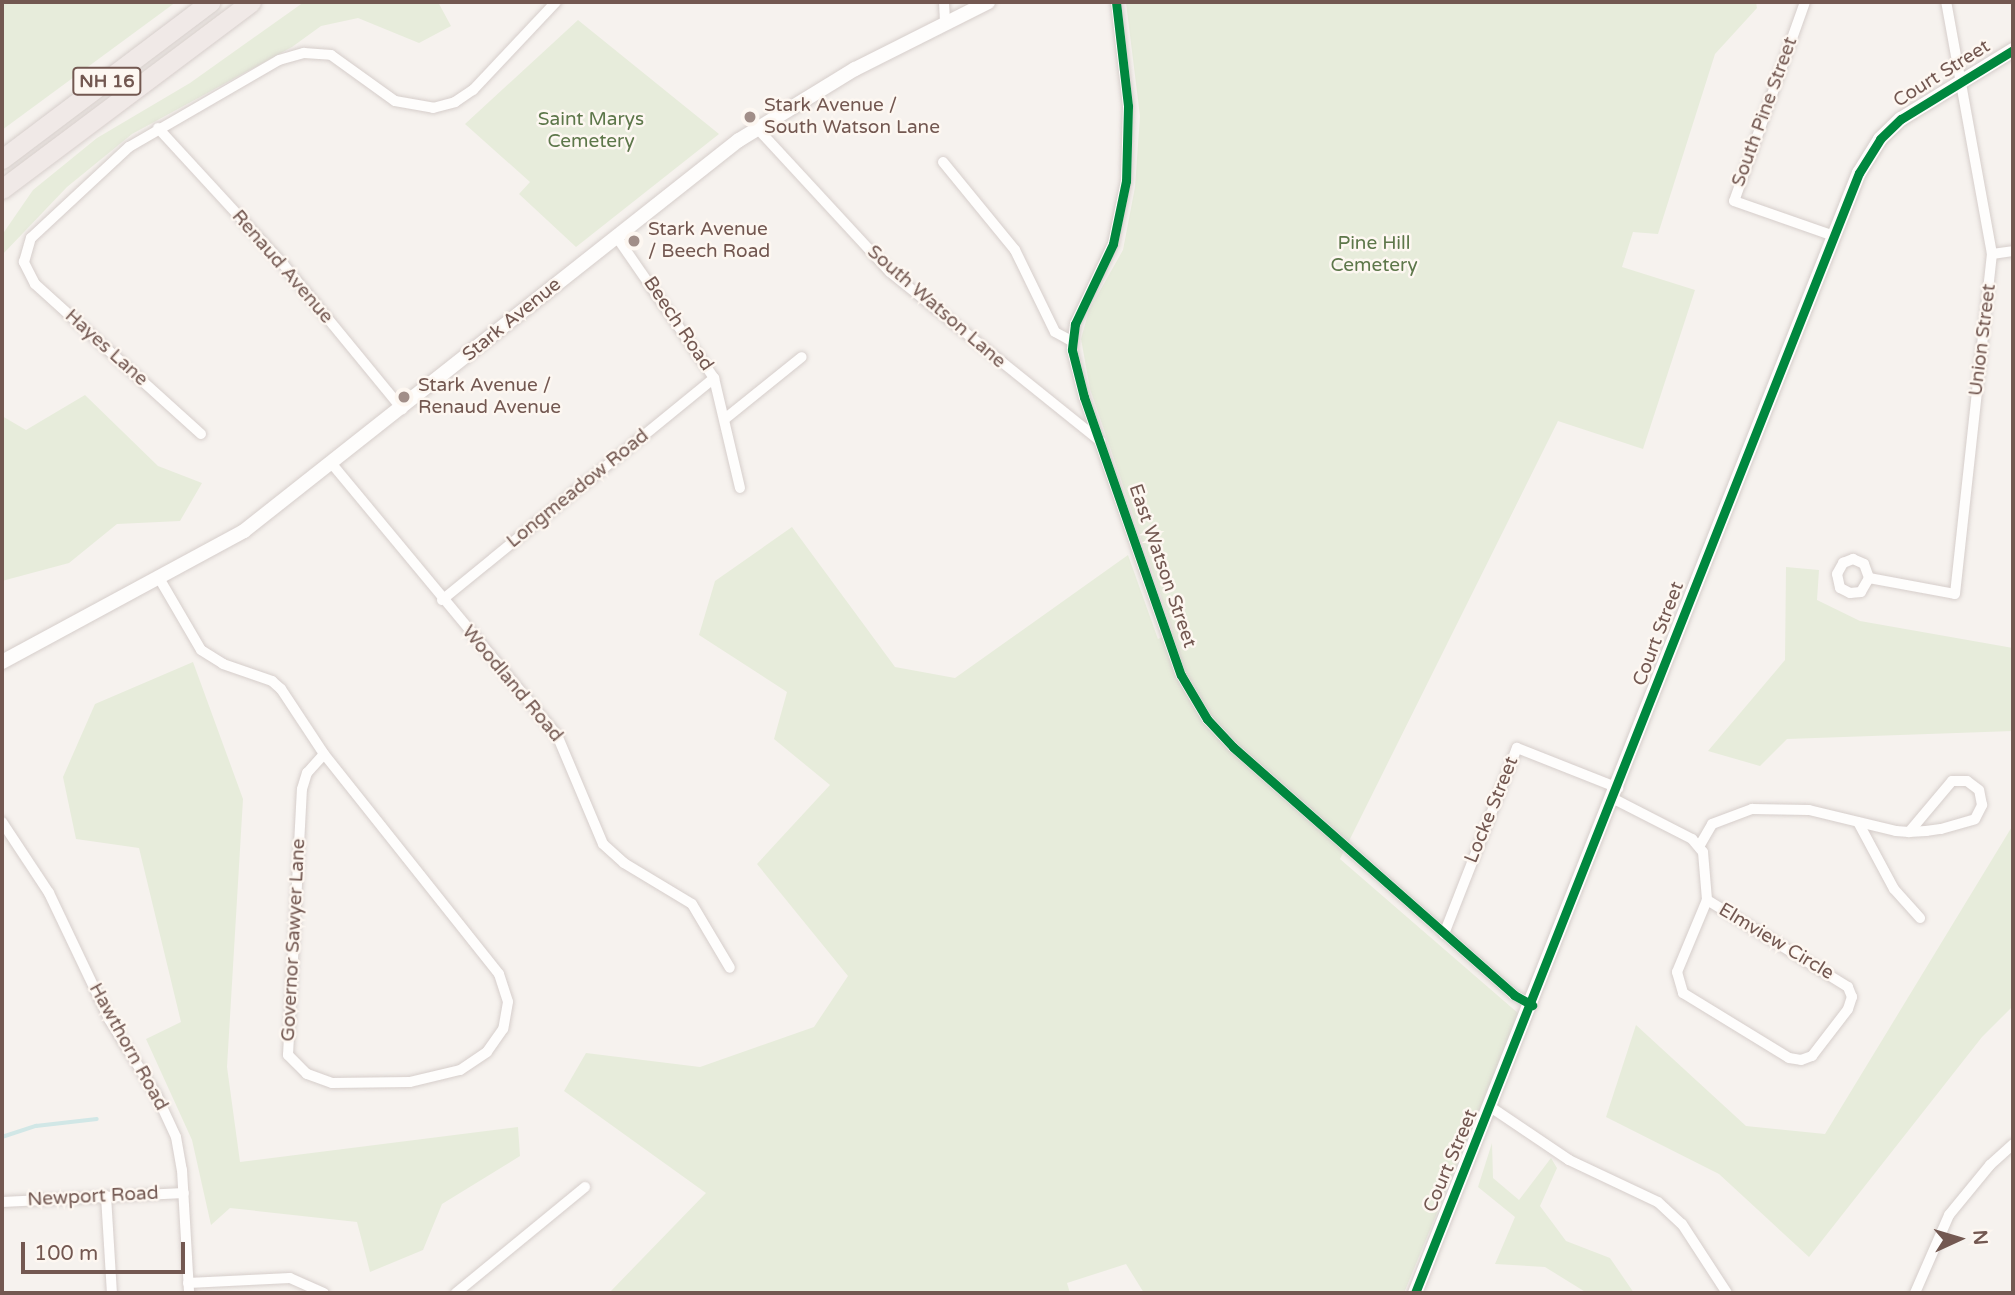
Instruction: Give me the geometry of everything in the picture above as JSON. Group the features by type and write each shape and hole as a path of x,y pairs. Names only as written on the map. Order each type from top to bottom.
{"highway":[{"name":"NH 16","path":"2,159 210,2"},
{"name":"NH 16","path":"2,189 249,4"}],"street":[{"path":"158,128 279,61 304,53 331,55 385,95 420,108 455,102 556,2"},
{"path":"944,2 945,20"},
{"name":"Stark Avenue","path":"2,662 244,531 402,409 616,236 757,128 945,20 988,2"},
{"path":"943,162 1015,250 1055,332 1071,341 1114,244 1126,181 1128,107 1116,2"},
{"name":"South Pine Street","path":"1805,2 1734,201 1834,236"},
{"name":"Union Street","path":"1869,578 1955,594 1992,254 1946,2"},
{"name":"Court Street","path":"1415,1293 1492,1108 1859,173 1880,139 1902,119 2013,50"},
{"name":"Hayes Lane","path":"158,128 111,160 31,238 24,255 26,270 35,284 201,434"},
{"name":"Renaud Avenue","path":"158,128 283,264 402,409"},
{"name":"South Watson Lane","path":"757,128 890,272 1100,441"},
{"name":"Beech Road","path":"616,236 715,378 740,488"},
{"path":"1992,254 2013,251"},
{"name":"East Watson Street","path":"1071,341 1100,441 1176,662 1207,719 1233,747 1444,934 1532,1005"},
{"path":"726,418 802,357"},
{"name":"Longmeadow Road","path":"442,600 715,378"},
{"name":"Woodland Road","path":"332,464 565,747 603,844 624,863 692,904 730,968"},
{"name":"Governor Sawyer Lane","path":"159,578 201,650 223,664 272,681 324,754 457,919 506,988 503,1029 487,1052 460,1070 410,1082 332,1083 307,1074 288,1055 302,789 307,773 324,754"},
{"name":"Locke Street","path":"1444,934 1517,748 1616,793"},
{"path":"1616,793 1700,845 1712,824 1752,808 1809,810 1909,832 1975,819 1982,806 1979,790 1967,781 1952,781 1909,832"},
{"name":"Hawthorn Road","path":"2,822 49,893 108,1019 163,1108 179,1150 189,1288"},
{"path":"1858,822 1894,889 1920,918"},
{"name":"Elmview Circle","path":"1700,845 1707,900 1677,972 1677,984 1704,1006 1789,1058 1801,1060 1812,1056 1849,1009 1852,997 1848,987 1707,900"},
{"path":"1492,1108 1569,1160 1658,1202 1682,1224 1727,1293"},
{"path":"1915,1293 1950,1215 2013,1144"},
{"path":"456,1293 585,1187"},
{"name":"Newport Road","path":"2,1202 184,1193"},
{"path":"106,1196 111,1293"},
{"path":"189,1288 290,1278 324,1293"}],"green space":[{"path":"2,2 176,2 2,130"},
{"path":"304,2 438,2 451,26 419,43 358,18 321,26 292,47 132,134 67,187 2,255 2,235 33,190 97,138 190,83"},
{"name":"Pine Hill Cemetery","path":"1756,2 1757,8 1715,54 1658,234 1633,232 1622,267 1695,290 1643,449 1558,421 1340,859 1519,1014 1404,1293 1144,1293 1126,1264 1067,1283 1070,1293 609,1293 706,1193 564,1091 586,1053 700,1067 814,1027 848,976 757,864 830,785 774,739 787,692 699,635 715,581 792,527 895,667 955,678 1128,555 1158,639 1173,631 1090,389 1081,339 1089,310 1123,250 1135,187 1140,116 1126,3"},
{"name":"Saint Marys Cemetery","path":"578,20 719,134 576,247 519,194 530,182 465,124"},
{"path":"85,395 158,466 202,483 180,521 117,524 69,563 2,581 2,416 26,430"},
{"path":"1786,567 1819,570 1817,600 1860,621 2013,648 2013,731 1787,739 1760,766 1708,751 1785,660"},
{"path":"193,662 243,799 227,1067 240,1162 518,1127 520,1156 442,1204 423,1250 370,1272 357,1222 230,1208 211,1225 192,1140 146,1039 181,1022 139,848 76,839 63,777 95,704"},
{"path":"2013,825 2013,1006 1982,1037 1809,1257 1719,1174 1606,1117 1636,1025 1746,1126 1825,1134"},
{"path":"1492,1143 1493,1178 1519,1200 1551,1158 1557,1168 1540,1206 1566,1241 1610,1258 1634,1293 1587,1293 1545,1267 1495,1264 1515,1217 1478,1187"}],"waterway":[{"path":"2,1137 36,1126 97,1119"}],"cycle path":[{"path":"1116,2 1128,106 1126,181 1113,244 1075,324 1072,350 1084,397 1181,675 1207,719 1233,747 1514,995 1532,1005"},
{"path":"1415,1293 1859,173 1880,139 1901,119 2013,50"}],"place":[{"name":"Stark Avenue / South Watson Lane","path":"750,117"},
{"name":"Stark Avenue / Beech Road","path":"634,241"},
{"name":"Stark Avenue / Renaud Avenue","path":"404,397"}]}
